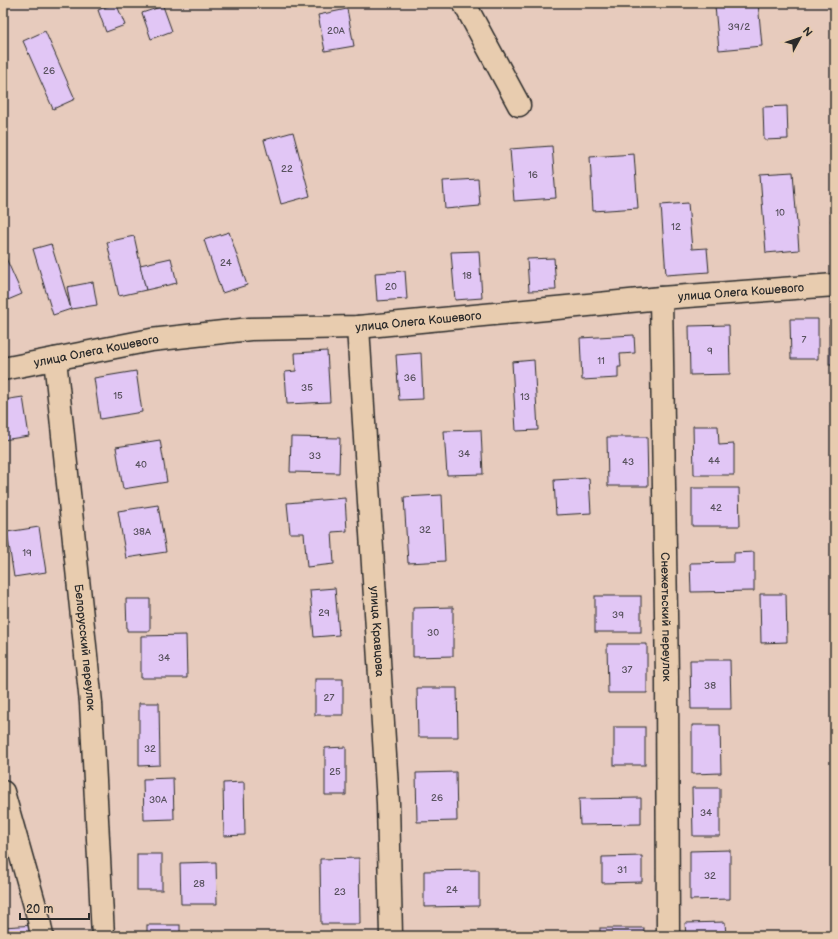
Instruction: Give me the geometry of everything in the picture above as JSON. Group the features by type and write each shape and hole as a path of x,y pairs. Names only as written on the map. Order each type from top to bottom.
{"street":[{"path":"464,3 519,104"},
{"name":"улица Олега Кошевого","path":"3,369 151,340 242,330 358,327 661,298 835,284"},
{"name":"Снежетьский переулок","path":"661,298 667,677 668,936"},
{"name":"улица Кравцова","path":"358,327 388,803 391,936"},
{"name":"Белорусский переулок","path":"55,359 91,703 103,936"},
{"path":"3,792 39,920 42,936"}],"building":[{"path":"116,3 125,25 106,32 98,10"},
{"path":"758,3 762,46 719,50 715,6"},
{"path":"163,6 172,31 151,39 142,13"},
{"path":"347,9 354,46 325,51 318,15"},
{"path":"45,31 75,99 53,109 23,41"},
{"path":"787,106 788,139 764,140 763,107"},
{"path":"293,132 310,196 281,204 264,140"},
{"path":"552,146 556,198 514,201 510,149"},
{"path":"634,154 638,208 593,211 590,157"},
{"path":"793,172 799,250 766,253 760,174"},
{"path":"478,179 480,206 445,209 443,181"},
{"path":"688,203 692,249 707,248 709,272 666,275 661,205"},
{"path":"831,220 835,220 835,245"},
{"path":"229,232 247,285 222,293 204,240"},
{"path":"134,236 146,290 119,296 107,242"},
{"path":"51,244 71,309 53,315 33,249"},
{"path":"479,251 482,298 455,300 451,252"},
{"path":"3,256 5,256 22,294 3,302"},
{"path":"171,258 177,283 146,290 140,265"},
{"path":"554,258 556,290 529,291 527,259"},
{"path":"405,271 407,299 377,301 375,273"},
{"path":"93,282 97,305 71,309 67,287"},
{"path":"790,319 818,319 818,359 791,359"},
{"path":"729,325 730,374 690,375 689,326"},
{"path":"829,326 835,326 835,364 829,364"},
{"path":"634,335 635,353 620,354 621,367 618,367 618,378 582,380 580,338"},
{"path":"327,351 330,402 287,404 285,372 296,371 295,353"},
{"path":"421,353 423,399 399,400 396,355"},
{"path":"534,360 538,430 516,431 512,362"},
{"path":"136,371 142,412 100,419 94,378"},
{"path":"23,397 29,436 3,440 3,400"},
{"path":"693,426 718,426 719,445 734,444 734,475 694,475"},
{"path":"481,430 483,474 447,475 444,431"},
{"path":"291,437 340,438 339,473 290,472"},
{"path":"607,437 647,437 648,486 608,486"},
{"path":"160,440 167,482 123,489 116,447"},
{"path":"589,478 591,513 556,515 554,480"},
{"path":"692,488 739,488 740,526 692,526"},
{"path":"442,495 445,561 408,563 404,497"},
{"path":"345,498 347,531 332,532 334,564 307,567 304,533 290,533 287,503"},
{"path":"158,505 166,552 126,558 118,511"},
{"path":"39,527 46,572 14,577 7,532"},
{"path":"754,552 754,591 691,592 690,563 734,562 734,553"},
{"path":"335,588 339,635 314,637 310,590"},
{"path":"760,594 786,594 787,642 761,643"},
{"path":"595,596 641,596 641,632 595,632"},
{"path":"126,599 150,599 150,631 127,631"},
{"path":"453,607 453,656 413,657 413,608"},
{"path":"186,635 187,678 141,678 141,636"},
{"path":"607,644 647,644 647,693 608,693"},
{"path":"690,660 730,660 731,709 691,709"},
{"path":"315,679 343,679 343,715 315,715"},
{"path":"417,688 457,688 458,737 418,737"},
{"path":"139,703 159,703 160,765 139,766"},
{"path":"692,725 720,725 721,773 692,774"},
{"path":"614,727 645,727 645,765 614,765"},
{"path":"346,747 346,795 325,795 325,748"},
{"path":"456,772 457,821 417,822 416,773"},
{"path":"173,778 174,819 144,820 143,779"},
{"path":"244,782 245,835 224,836 223,783"},
{"path":"692,788 720,788 720,836 693,836"},
{"path":"641,798 641,824 580,825 579,799"},
{"path":"730,850 730,899 690,900 690,851"},
{"path":"137,854 162,854 162,890 137,890"},
{"path":"642,856 642,882 602,883 602,857"},
{"path":"359,858 360,924 321,924 320,859"},
{"path":"216,862 217,904 181,904 180,863"},
{"path":"479,870 479,906 424,907 424,871"},
{"path":"725,922 726,936 686,936 685,923"},
{"path":"35,925 36,936 3,936 3,927"},
{"path":"147,925 180,925 180,936 147,936"},
{"path":"600,928 644,928 644,936 600,936"}]}
